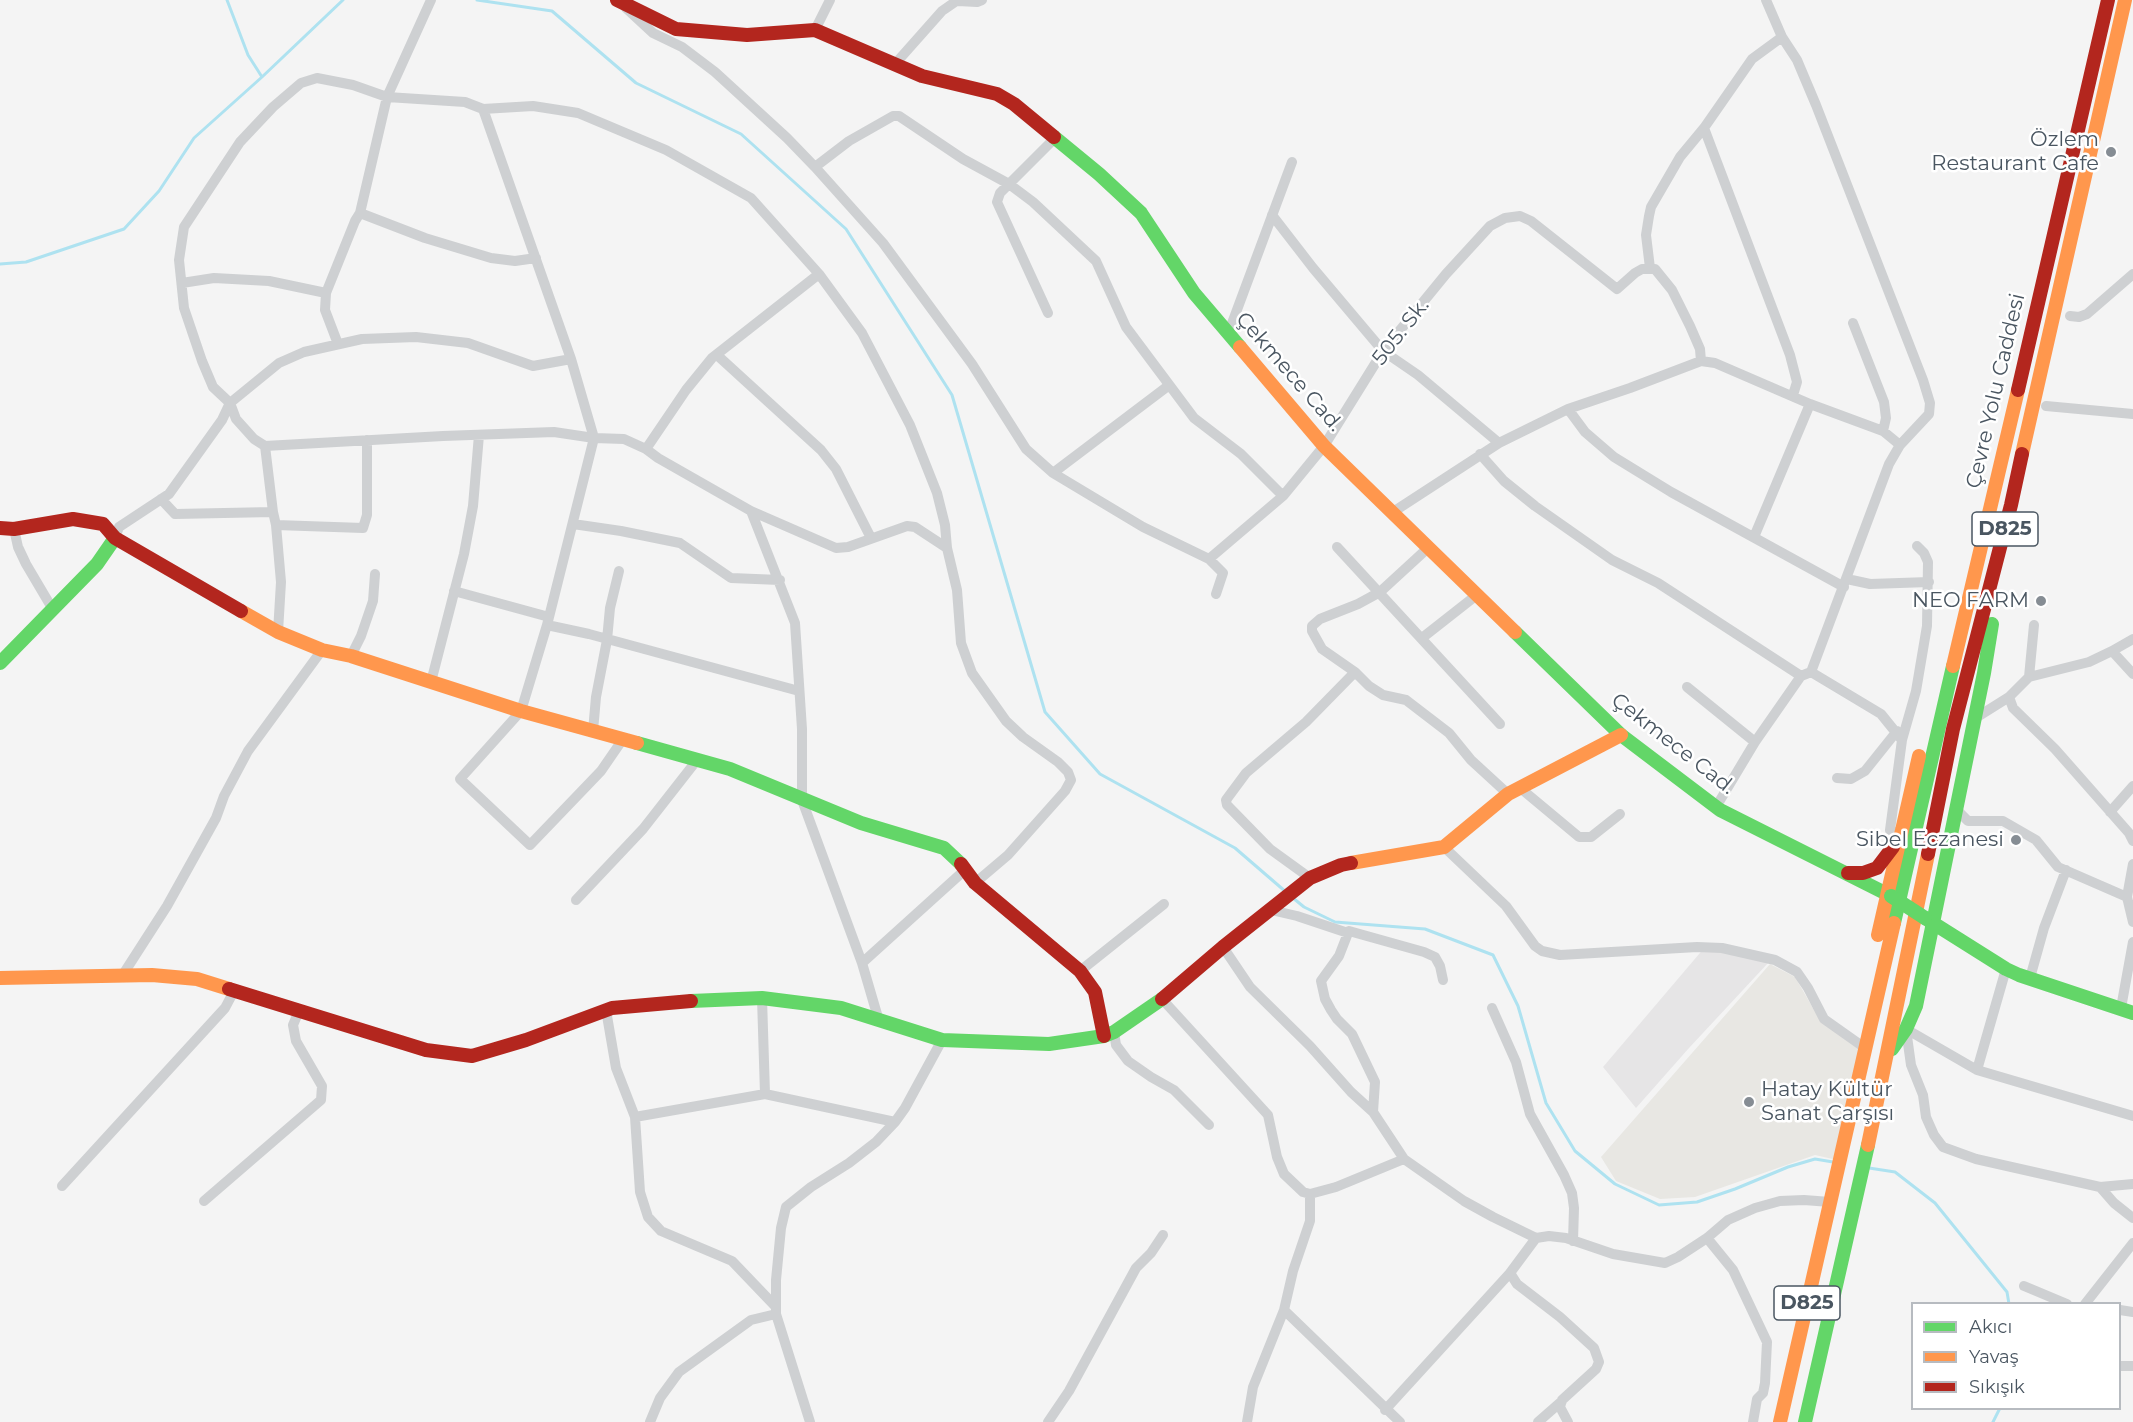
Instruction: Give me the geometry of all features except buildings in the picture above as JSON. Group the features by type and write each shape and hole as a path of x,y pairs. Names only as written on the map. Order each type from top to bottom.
{"main road":[{"name":"Çevre Yolu Caddesi","path":"1780,1422 2108,0"},
{"name":"Çevre Yolu Caddesi","path":"1805,1422 1858,1194 1953,729 2011,505 2094,129 2125,0"},
{"name":"Çekmece Cad.","path":"618,1 676,29 747,35 815,30 922,76 997,94 1014,104 1100,174 1142,213 1194,294 1324,446 1621,735 1716,807 1888,895 2006,969 2127,1011"},
{"path":"1885,1058 1906,1029 1916,1006 1929,921 1956,810 1984,673 2011,505"},
{"path":"7,528 73,519 103,524 115,538 278,632 322,650 351,656 521,711 730,769 861,823 944,848 966,869 975,883 1080,971 1095,992 1109,1034"},
{"path":"1864,1052 1865,1002 1900,833 1941,671 1987,526"},
{"path":"0,663 98,564 115,538"},
{"path":"0,978 152,975 197,979 426,1050 472,1056 526,1040 606,1010 680,1001 762,998 841,1008 942,1040 1049,1044 1109,1034 1162,999 1310,878 1341,865 1444,846 1514,791 1621,735"},
{"path":"1848,873 1863,873 1877,868 1889,854 1900,833"}],"street":[{"path":"339,344 325,310 326,293 360,213 387,97 431,0"},
{"path":"815,30 830,0"},
{"path":"895,64 942,11 958,1 982,0"},
{"path":"1716,807 1755,742 1806,674 1845,583 1889,464 1900,445 1929,414 1930,403 1816,105 1797,60 1782,37 1767,0"},
{"path":"618,1 653,33 682,47 715,72 815,167 883,243 972,364 1026,449 1053,473 1143,527 1209,559 1223,573 1216,594"},
{"path":"1701,361 1700,349 1672,290 1660,273 1650,268 1646,235 1652,207 1680,157 1704,128 1752,59 1782,37"},
{"path":"947,548 915,527 907,526 848,547 836,548 751,511 646,449 624,439 594,438 554,432 265,446 254,439 236,419 231,403 213,387 202,362 184,308 179,260 184,227 240,142 273,107 301,83 316,78 353,85 387,97 465,102 483,109 533,106 578,113 666,150 751,198 819,274 862,333 910,426 938,493 957,590 961,644 972,673 1006,721 1023,737 1058,762 1068,772 1071,780 1065,791 1008,855 975,883"},
{"path":"483,109 571,359 594,438 548,621 521,711 460,779 530,845 601,771 623,739"},
{"path":"815,167 849,141 893,116 899,116 963,159 1009,184 1033,202 1096,261 1126,327 1194,418 1241,454 1283,496"},
{"path":"1704,128 1790,355 1797,382 1793,395"},
{"path":"1048,313 997,202 1000,193 1055,138"},
{"path":"1228,334 1292,162"},
{"path":"360,213 425,238 490,258 515,261 536,258"},
{"path":"1272,215 1383,351 1418,375 1499,443"},
{"name":"505. Sk.","path":"1209,559 1283,496 1324,446 1383,351 1446,274 1490,226 1504,218 1514,216 1531,221 1617,289 1635,273 1650,268"},
{"path":"646,449 686,390 717,355 819,274"},
{"path":"2070,316 2079,317 2087,314 2133,274"},
{"path":"183,283 214,278 269,281 326,293"},
{"path":"1853,323 1884,402 1886,418 1882,431"},
{"path":"115,538 119,526 168,494 222,420 231,403 279,363 304,352 362,339 416,337 468,343 532,366 571,359"},
{"path":"717,355 821,450 836,470 871,538"},
{"path":"1393,512 1480,454 1568,409 1701,361 1715,363 1810,404 1882,431 1900,445"},
{"path":"1053,473 1168,386"},
{"path":"1754,537 1810,404"},
{"path":"2046,406 2133,414"},
{"path":"1568,409 1585,432 1614,457 1671,492 1845,583 1929,582"},
{"path":"431,682 473,506 479,435"},
{"path":"276,525 363,528 367,515 367,440"},
{"path":"265,446 281,582 278,632"},
{"path":"1480,454 1504,480 1535,507 1570,532 1612,560 1658,583 1806,674 1881,714 1899,735"},
{"path":"161,499 176,514 273,512"},
{"path":"751,511 795,623 802,729 802,800 862,963 879,1021"},
{"path":"573,524 680,543 731,578 780,580"},
{"path":"7,528 52,608"},
{"path":"1900,833 1890,831 1899,735 1916,691 1927,626 1928,562 1924,553 1917,546"},
{"path":"1338,547 1500,723"},
{"path":"1429,547 1380,592 1358,604 1332,612 1320,619 1312,626 1314,637 1323,649 1355,672 1369,686 1383,695 1406,700 1449,733 1471,760 1579,837 1591,837 1620,814"},
{"path":"593,731 610,608 619,571"},
{"path":"351,656 361,636 373,601 375,574"},
{"path":"454,591 607,640 799,692"},
{"path":"1422,638 1478,594"},
{"path":"2029,677 2034,625"},
{"path":"1974,719 2009,697 2029,677 2089,662 2133,639"},
{"path":"122,976 167,906 216,818 224,795 248,751 322,650"},
{"path":"2112,651 2133,674"},
{"path":"1310,878 1270,849 1227,805 1227,800 1246,773 1306,722 1355,672"},
{"path":"1687,687 1755,742"},
{"path":"2009,697 2013,708 2055,749 2129,833 2133,841"},
{"path":"1837,778 1851,779 1865,771 1899,735"},
{"path":"576,900 643,829 697,760"},
{"path":"2110,812 2133,786"},
{"path":"1956,810 1968,820 2003,821 2037,840 2058,867 2127,897"},
{"path":"1444,846 1494,893 1534,946 1542,951 1560,955 1697,947 1722,948 1775,960 1797,972 1824,1019 1864,1052"},
{"path":"2133,864 2127,897 2133,922"},
{"path":"862,963 966,869"},
{"path":"2030,978 2044,928 2066,870"},
{"path":"1080,971 1164,904"},
{"path":"1271,910 1424,952 1435,957 1443,980"},
{"path":"1348,933 1339,956 1321,981 1325,999 1337,1019 1352,1034 1375,1082 1373,1112"},
{"path":"2127,1011 2133,942"},
{"path":"1223,947 1250,987 1373,1112 1404,1159 1464,1201 1536,1238 1558,1237 1613,1254 1665,1263 1707,1238 1728,1220 1755,1208 1780,1201 1830,1202"},
{"path":"1977,1070 2006,969"},
{"path":"62,1186 225,1008 234,991"},
{"path":"762,998 765,1094"},
{"path":"1162,999 1268,1115 1277,1157 1284,1174 1303,1192 1310,1194 1336,1187 1404,1159"},
{"path":"1492,1008 1516,1062 1530,1114 1564,1174 1572,1193 1573,1241"},
{"path":"606,1010 616,1068 635,1117 640,1192 648,1217 661,1230 732,1261 776,1311"},
{"path":"204,1201 321,1100 322,1086 296,1041 293,1025 298,1011"},
{"path":"1906,1029 1977,1070 2133,1116"},
{"path":"1906,1029 1911,1065 1923,1095 1926,1117 1934,1135 1943,1147 1976,1159 2100,1187 2133,1184"},
{"path":"1109,1034 1128,1061 1174,1090 1209,1125"},
{"path":"810,1422 776,1311 776,1280 781,1228 786,1207 811,1187 849,1163 876,1142 896,1122 942,1040"},
{"path":"635,1117 765,1094 896,1122"},
{"path":"2100,1187 2114,1203 2133,1218"},
{"path":"1247,1422 1253,1387 1284,1310 1293,1271 1310,1221 1310,1194"},
{"path":"1048,1422 1069,1391 1136,1268 1163,1235"},
{"path":"1385,1410 1510,1273 1536,1238"},
{"path":"1707,1238 1733,1270 1767,1342 1765,1383 1763,1393 1757,1399 1753,1422"},
{"path":"2087,1302 2133,1243"},
{"path":"1510,1273 1517,1284 1560,1317 1593,1348 1599,1362 1596,1369 1538,1422"},
{"path":"2024,1286 2060,1302"},
{"path":"1284,1310 1400,1422"},
{"path":"650,1422 660,1398 679,1372 751,1320 776,1311"},
{"path":"1562,1400 1560,1407 1568,1422"}],"shaded area":[{"path":"1705,947 1769,962 1636,1108 1603,1067"},
{"name":"Hatay Kültür Sanat Çarşısı","path":"1770,964 1795,977 1821,1022 1860,1049 1837,1160 1815,1155 1695,1197 1660,1199 1616,1181 1601,1157"}],"waterway":[{"path":"227,0 248,55 262,77"},
{"path":"0,264 26,262 124,229 159,191 194,138 343,0"},
{"path":"477,0 552,11 636,83 741,134 846,229 952,395 1045,712 1100,774 1235,848 1286,892"},
{"path":"1293,898 1304,907 1335,922 1425,929 1493,955 1518,1006 1546,1103 1575,1151 1615,1184 1659,1205 1697,1202 1815,1159 1833,1162"},
{"path":"1869,1168 1895,1172 1935,1203 2007,1292 2009,1302"},
{"path":"1993,1422 1999,1410"}],"traffic: fast":[{"path":"1054,137 1141,213 1194,293 1240,347"},
{"path":"0,663 97,564 115,538"},
{"path":"1892,1049 1906,1029 1916,1006 1992,624"},
{"path":"1515,632 1621,735 1720,810 1891,896"},
{"path":"1894,923 1953,666"},
{"path":"637,743 730,769 861,823 944,848 961,864"},
{"path":"1891,896 1925,918"},
{"path":"1925,918 2019,975 2133,1013"},
{"path":"691,1001 762,998 841,1008 942,1040 1049,1044 1104,1036 1114,1032 1162,999"},
{"path":"1805,1422 1868,1145"}],"traffic: slow":[{"path":"2022,454 2125,0"},
{"path":"1240,347 1324,446 1515,632"},
{"path":"1953,666 2018,390"},
{"path":"241,611 278,632 322,650 351,656 521,711 637,743"},
{"path":"1351,863 1444,847 1508,794 1621,735"},
{"path":"1878,935 1919,756"},
{"path":"1868,1145 1928,854"},
{"path":"1780,1422 1894,923"},
{"path":"0,978 152,975 197,979 229,989"}],"traffic: jam":[{"path":"617,0 676,29 747,35 815,30 922,76 997,94 1014,104 1054,137"},
{"path":"2018,390 2108,0"},
{"path":"1928,854 1953,729 2022,454"},
{"path":"0,528 14,529 73,519 103,524 115,538 241,611"},
{"path":"1848,873 1863,873 1877,868 1893,847"},
{"path":"1162,999 1310,878 1351,863"},
{"path":"961,864 975,883 1080,971 1095,992 1104,1036"},
{"path":"229,989 426,1050 472,1056 526,1040 612,1008 691,1001"}],"place":[{"name":"Özlem Restaurant Cafe","path":"2111,152"},
{"name":"NEO FARM","path":"2041,601"},
{"name":"Sibel Eczanesi","path":"2016,840"},
{"name":"Hatay Kültür Sanat Çarşısı","path":"1749,1102"}]}
